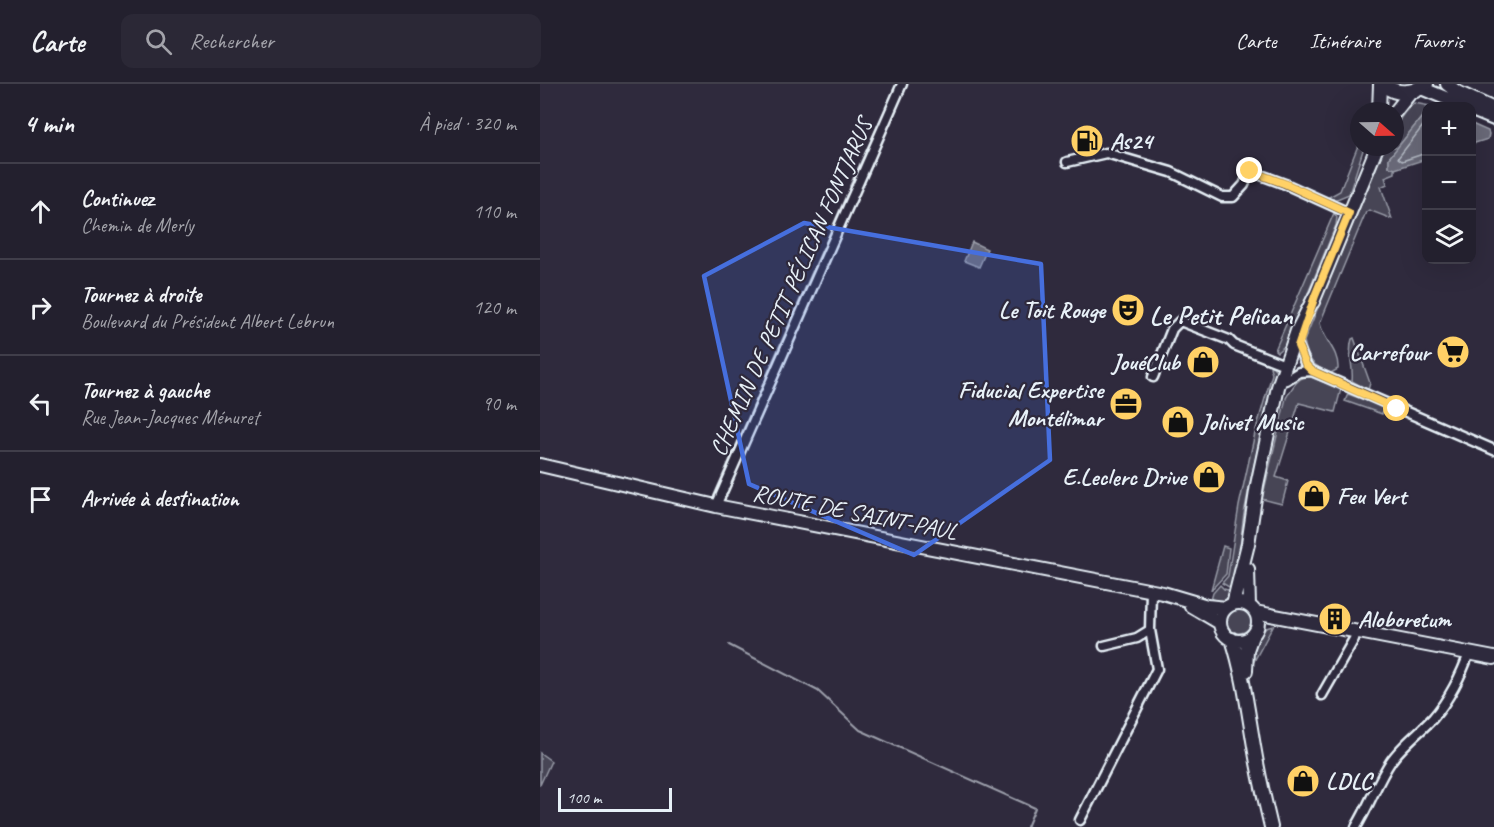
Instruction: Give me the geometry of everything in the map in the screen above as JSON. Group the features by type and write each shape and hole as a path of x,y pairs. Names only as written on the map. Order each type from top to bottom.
{"main road":[{"path":"1380,102 1381,84 1394,91 1419,88 1455,102"},
{"path":"1447,84 1457,92 1494,109"},
{"path":"1404,103 1419,88"},
{"path":"1476,112 1494,119"},
{"path":"1354,201 1367,156"},
{"path":"1273,413 1315,296 1373,156"},
{"path":"1271,827 1238,658 1232,639 1222,631 1220,623 1221,615 1229,606 1248,544 1257,485 1278,387 1297,331 1315,296"},
{"name":"ROUTE DE SAINT-PAUL","path":"540,465 716,506 1157,592 1207,606 1229,606"},
{"path":"1248,544 1252,609 1257,620 1246,663 1248,705"},
{"name":"ROUTE DE SAINT-PAUL","path":"1157,592 1188,604 1220,623"},
{"path":"1229,606 1242,603 1252,609 1293,620 1494,658"},
{"path":"1232,639 1244,640 1271,622 1293,620"}],"street":[{"name":"CHEMIN DE PETIT PÉLICAN FONTJARUS","path":"716,506 902,84"},
{"path":"1067,162 1106,153 1171,172 1222,197 1233,197 1244,184 1250,171 1286,184 1349,213"},
{"path":"1154,377 1172,328 1180,321 1188,322 1234,345 1285,365"},
{"path":"1298,346 1306,365 1312,371 1494,450"},
{"path":"1286,380 1299,372 1312,371"},
{"path":"1080,820 1157,669 1150,630 1157,592"},
{"path":"1104,646 1137,638 1150,630"},
{"path":"1322,695 1356,632"},
{"path":"1356,827 1368,808 1392,758 1435,715 1469,653"}],"highlighted area":[{"path":"804,223 1041,264 1050,460 914,555 749,484 704,276"}],"shaded area":[{"path":"1414,103 1422,104 1422,117 1404,139 1404,113"},
{"path":"1354,156 1361,156 1349,194 1337,199 1327,198 1340,191"},
{"path":"1381,156 1391,156 1389,167 1395,169 1395,173 1385,177 1387,184 1381,187 1392,219 1369,210 1366,212 1320,323 1336,356 1338,369 1331,373 1312,362 1304,341"},
{"path":"1334,213 1337,217 1336,225 1287,344 1277,352 1275,350"},
{"path":"1354,338 1370,383 1368,390 1352,381 1350,350"},
{"path":"1270,367 1276,370 1276,377 1247,497 1234,587 1229,587 1222,583 1228,576 1239,506 1255,433 1272,374"},
{"path":"1308,376 1341,389 1335,412 1299,403 1276,477 1288,481 1282,504 1262,499 1286,398 1298,381"},
{"path":"1348,394 1384,407 1382,414 1345,401"},
{"path":"1223,546 1229,548 1226,574 1211,590"},
{"path":"1220,585 1232,591 1230,595 1220,602 1210,604 1213,593"},
{"path":"1239,609 1244,610 1250,616 1250,626 1244,632 1239,633 1234,632 1228,626 1227,621 1228,616 1234,610"},
{"path":"1273,626 1252,665 1251,646 1266,628"},
{"path":"540,753 551,761 540,785"}],"water":[{"path":"1422,117 1422,160 1395,169 1389,167 1391,156 1404,156 1404,139"},
{"path":"1476,126 1488,131 1488,139 1476,143"},
{"path":"972,242 987,249 979,267 964,261"}],"waterway":[{"path":"850,186 897,84"},
{"path":"826,242 847,194"},
{"path":"766,377 823,248"},
{"path":"714,496 764,382"},
{"path":"729,645 818,691 860,730 1035,808 1027,827"}],"place":[{"name":"As24","path":"1087,141"},
{"name":"Le Toit Rouge","path":"1128,310"},
{"name":"Carrefour","path":"1453,352"},
{"name":"JouéClub","path":"1203,362"},
{"name":"Fiducial Expertise Montélimar","path":"1126,404"},
{"name":"Jolivet Music","path":"1178,422"},
{"name":"E.Leclerc Drive","path":"1209,477"},
{"name":"Feu Vert","path":"1314,496"},
{"name":"Aloboretum","path":"1335,619"},
{"name":"LDLC","path":"1303,781"}],"district":[{"name":"Le Petit Pelican","path":"1221,315"}],"route":[{"path":"1250,171 1286,184 1349,213 1315,296 1298,346 1306,365 1312,371 1397,409"}]}
